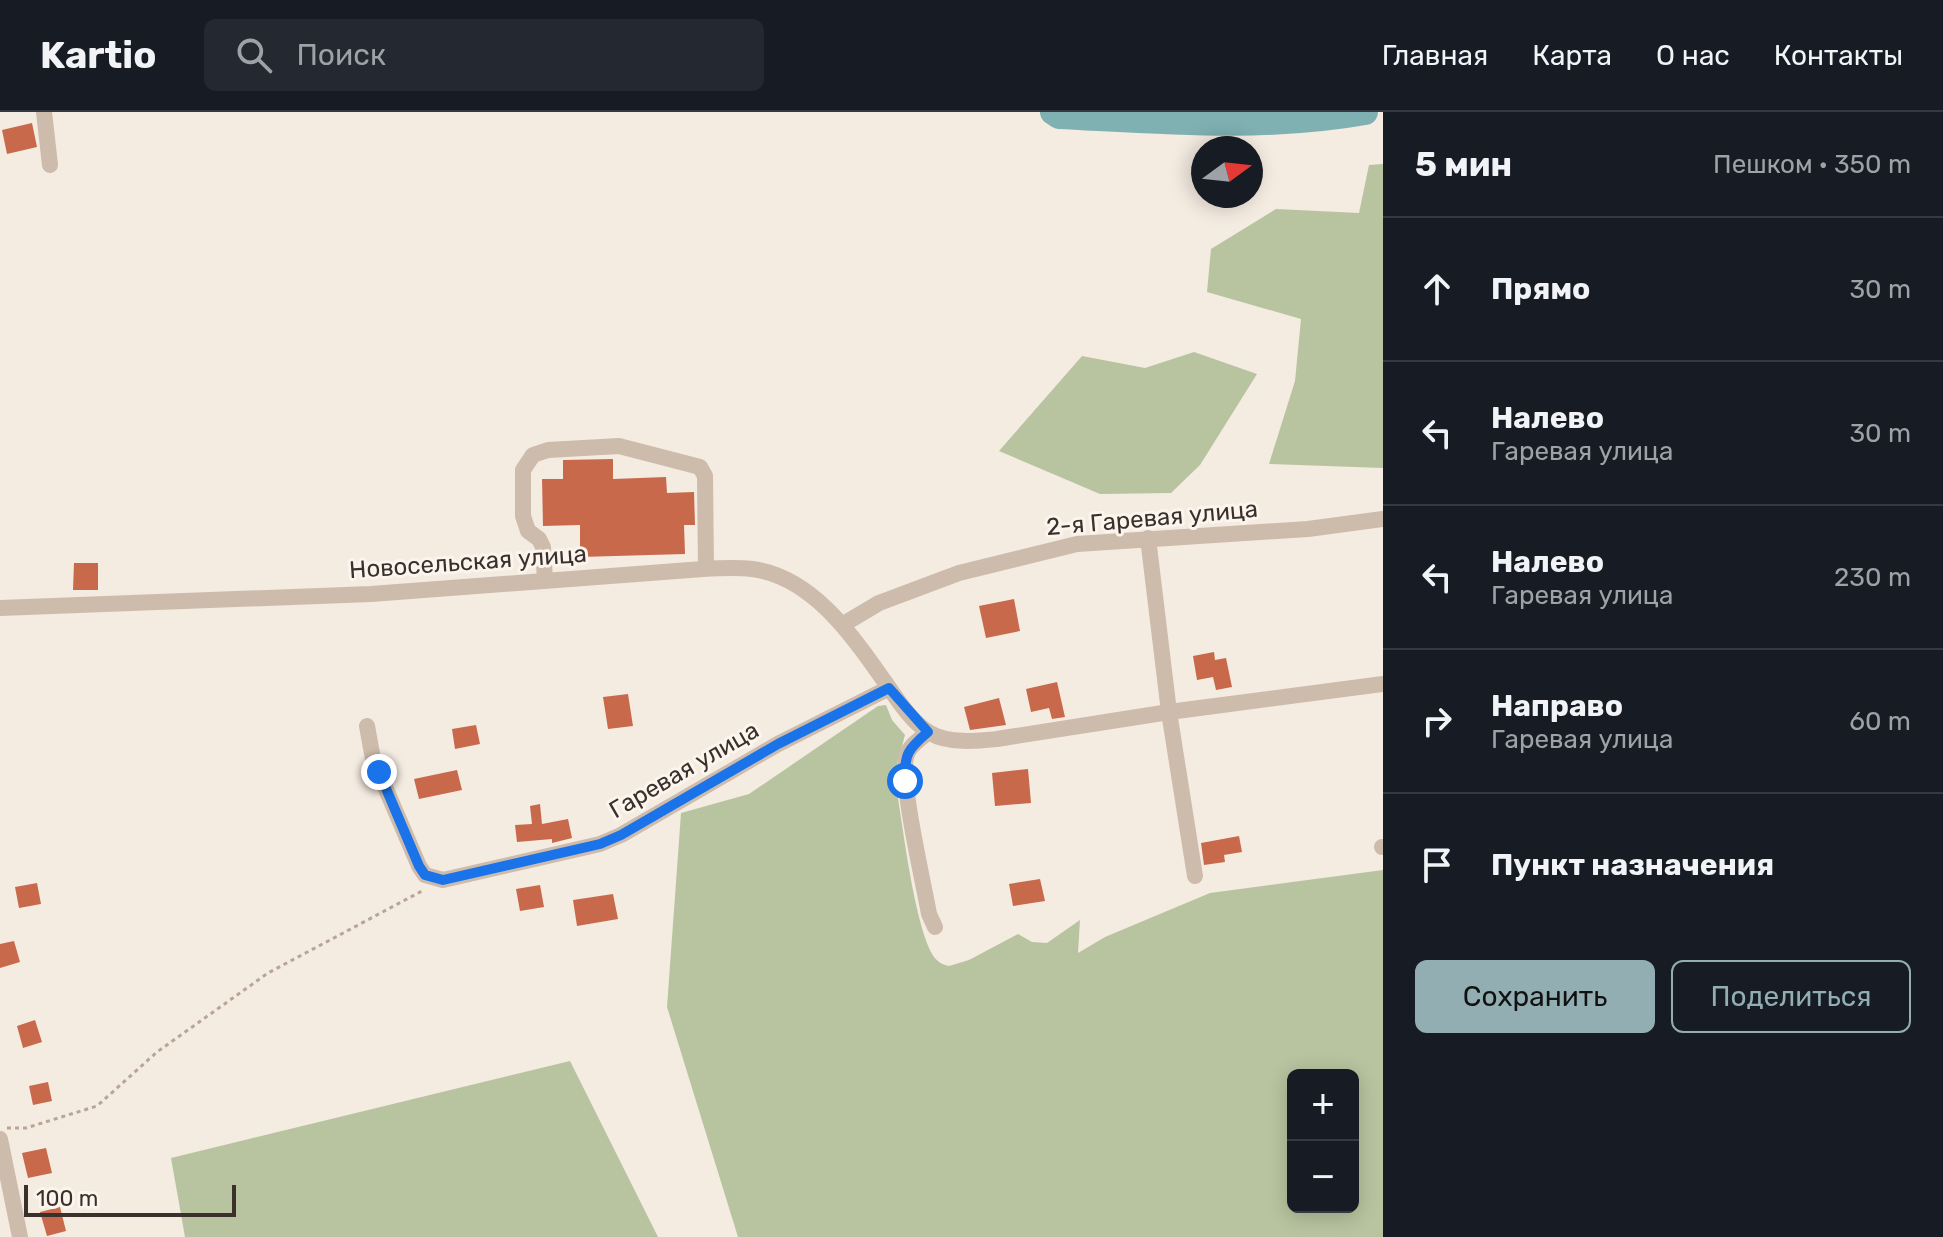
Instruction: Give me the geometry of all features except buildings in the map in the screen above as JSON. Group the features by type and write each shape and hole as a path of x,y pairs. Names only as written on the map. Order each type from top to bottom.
{"street":[{"path":"44,112 50,165"},
{"path":"545,581 543,547 524,524 522,481 526,462 533,455 548,450 619,446 700,467 705,476 706,568"},
{"name":"2-я Гаревая улица","path":"842,625 879,603 959,573 1077,544 1308,529 1383,519"},
{"path":"1148,538 1169,712 1195,876"},
{"name":"Новосельская улица","path":"0,608 371,594 706,568 754,569 772,574 810,595 842,625 889,688"},
{"path":"889,688 928,732 956,740 997,739 1169,712 1383,684"},
{"name":"Гаревая улица","path":"443,880 524,860 569,853 621,835 778,744 889,688"},
{"path":"367,726 373,759 419,866 425,875 443,880"},
{"path":"928,732 911,746 904,765 929,914 935,927"},
{"path":"0,1139 20,1237"}],"path":[{"path":"0,1127 26,1128 97,1106 157,1052 268,973 443,880"}],"green space":[{"path":"1383,164 1383,468 1269,464 1295,381 1301,319 1207,292 1211,249 1276,209 1359,213 1369,165"},
{"path":"1194,352 1257,374 1200,465 1171,493 1100,494 999,451 1082,356 1145,368"},
{"path":"886,705 892,720 905,735 897,764 896,786 917,907 930,950 938,961 949,966 969,960 1018,934 1032,942 1047,943 1080,920 1078,953 1105,937 1210,893 1383,870 1383,1237 738,1237 667,1007 681,813 749,794 878,706"},
{"path":"570,1061 658,1237 185,1237 171,1158"}],"waterway":[{"path":"1053,112 1059,116 1213,123 1289,121 1365,112"}],"route":[{"path":"379,772 419,866 425,875 443,880 524,860 569,853 621,835 778,744 889,688 928,732 911,746 907,754 905,781"}]}
